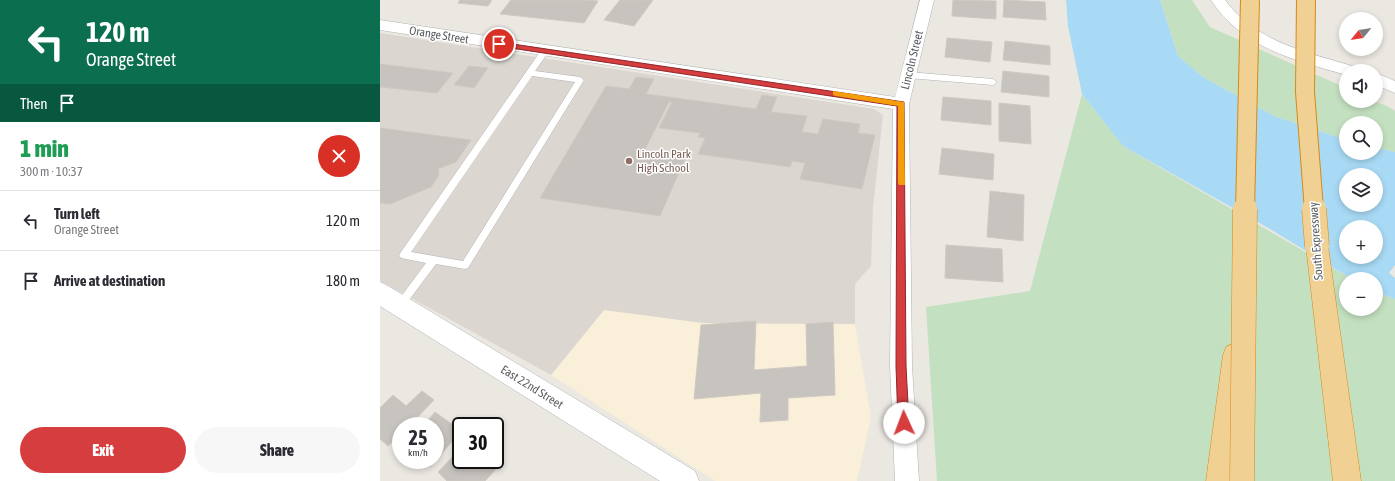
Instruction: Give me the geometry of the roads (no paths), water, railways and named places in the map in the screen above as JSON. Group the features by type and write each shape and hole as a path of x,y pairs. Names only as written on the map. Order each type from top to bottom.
{"highway":[{"path":"1242,481 1243,284 1250,0"},
{"name":"South Expressway","path":"1306,0 1304,49 1306,94 1332,481"},
{"path":"1317,246 1347,481"},
{"path":"1220,481 1243,284"}],"street":[{"name":"Lincoln Street","path":"906,481 901,366 901,104 927,0"},
{"path":"1218,0 1235,21 1253,35 1269,44 1339,67"},
{"name":"Orange Street","path":"380,25 901,104"},
{"path":"1383,82 1395,88"},
{"name":"East 22nd Street","path":"390,299 685,481"}],"lane":[{"path":"530,73 580,80 465,265 404,255 545,51"},
{"path":"908,75 993,82"},
{"path":"390,299 434,260"}],"water":[{"path":"1066,0 1160,0 1178,56 1203,77 1274,116 1339,138 1339,160 1383,160 1383,149 1395,152 1395,265 1389,273 1395,278 1395,299 1383,295 1383,272 1341,272 1270,229 1123,146 1082,94 1068,26"}],"place":[{"name":"Lincoln Park High School","path":"629,161"}]}
